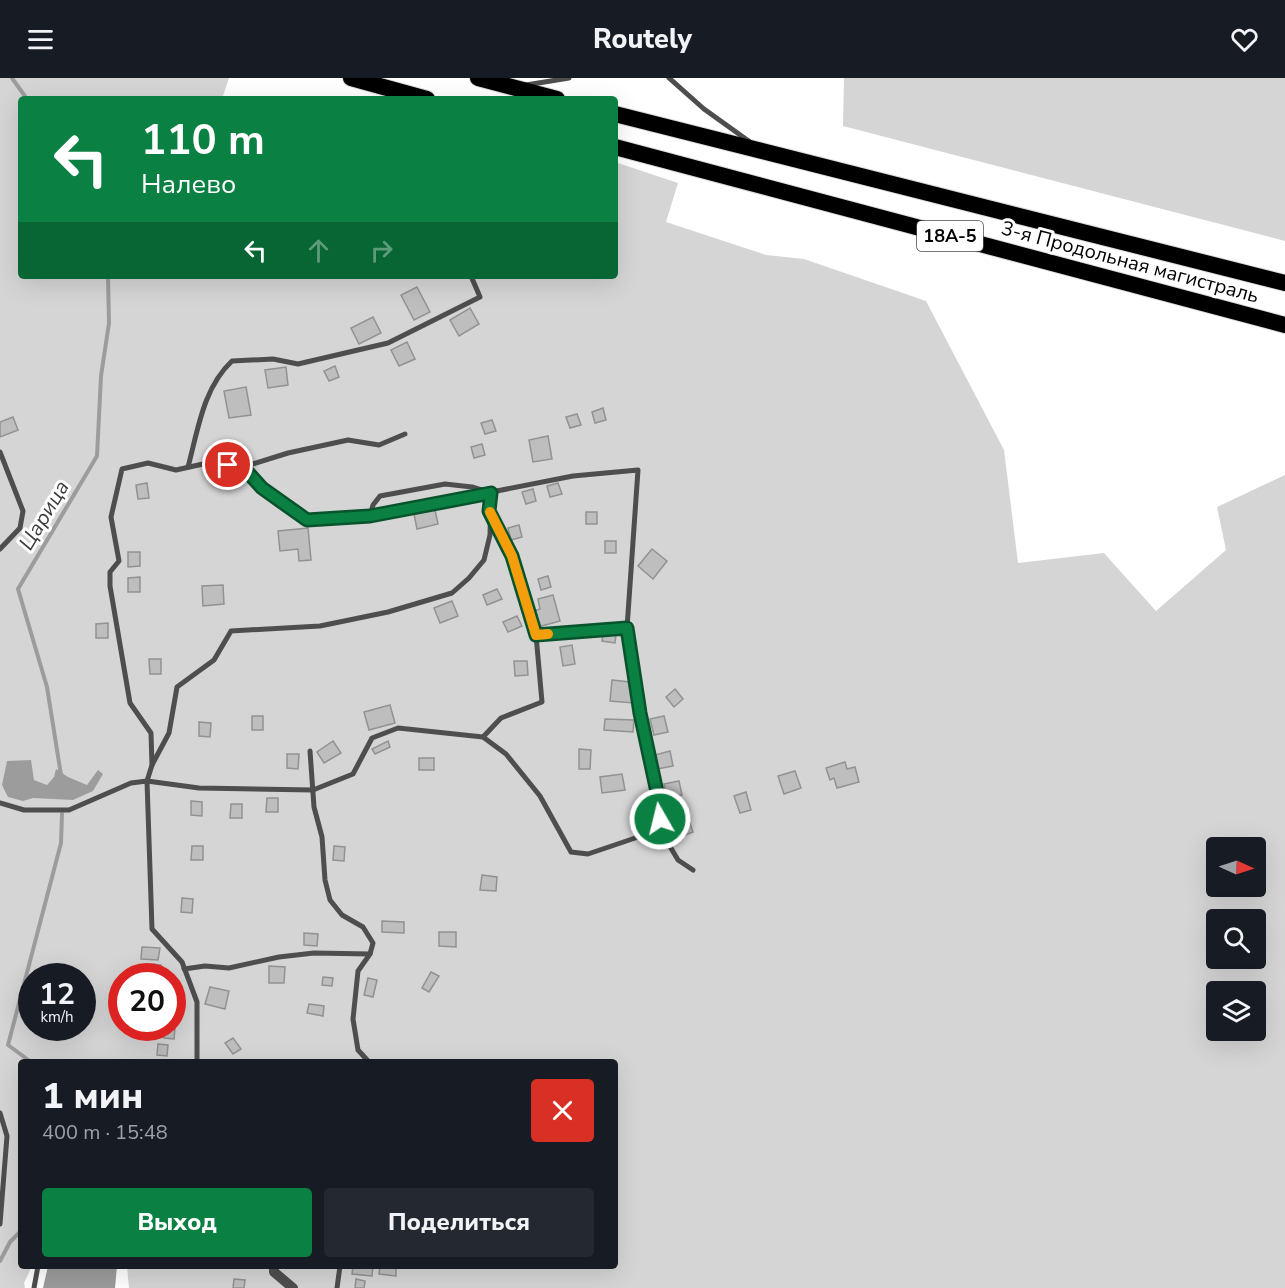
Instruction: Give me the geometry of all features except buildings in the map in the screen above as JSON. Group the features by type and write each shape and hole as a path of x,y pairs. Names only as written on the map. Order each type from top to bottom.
{"highway":[{"path":"351,78 416,96"},
{"path":"478,78 546,96"},
{"name":"3-я Продольная магистраль","path":"618,115 766,154 1285,283"},
{"name":"3-я Продольная магистраль","path":"618,148 1285,325"}],"street":[{"path":"274,1269 274,1272 293,1288"}],"lane":[{"path":"513,87 569,78"},
{"path":"669,78 704,109 766,154"},
{"path":"188,467 209,392 220,372 232,361 273,359 298,364 388,343 480,297 472,279"},
{"path":"152,765 151,733 130,703 110,586 110,572 119,561 111,517 122,469 148,463 176,470 212,462 243,467 288,453 348,440 379,445 405,434"},
{"path":"0,452 23,511 20,528 0,549"},
{"path":"0,803 24,810 69,810 131,783 147,782 199,788 313,790 353,774 372,738 398,728 483,737 506,754 540,796 571,852 588,854 647,834 660,819 627,628 638,470 573,476 370,516 307,520 262,488 243,467"},
{"path":"370,516 373,505 381,496 446,484 472,487 491,493"},
{"path":"182,963 152,929 147,782 152,765 169,733 177,687 214,660 231,631 320,626 387,612 452,593 484,560 490,536 491,493"},
{"path":"483,737 501,718 542,702 536,635 512,556 489,511"},
{"path":"536,635 627,628"},
{"path":"310,751 314,807 322,837 325,880 330,900 342,915 363,927 373,943 370,954 358,971 353,1019 358,1050 366,1059"},
{"path":"647,834 665,838 678,860 693,870"},
{"path":"186,969 205,966 229,968 279,957 314,953 370,954"},
{"path":"186,974 197,1002 197,1059"},
{"path":"0,1113 7,1136 0,1224"},
{"path":"34,1288 37,1269"},
{"path":"337,1288 340,1269"}],"shaded area":[{"path":"0,78 229,78 223,96 18,96 18,279 618,279 618,163 678,183 666,222 766,255 804,259 926,301 1004,450 1018,563 1104,553 1156,611 1226,550 1217,507 1285,475 1285,1288 129,1288 127,1269 618,1269 618,1059 18,1059 18,1269 31,1269 24,1283 25,1288 0,1288"},
{"path":"844,78 1285,78 1285,241 843,126"},
{"path":"31,760 34,780 47,785 54,777 56,769 87,785 98,770 103,774 93,791 73,800 33,798 23,801 8,797 2,785 7,761"},
{"path":"47,1269 117,1269 115,1288 43,1288"}],"waterway":[{"name":"Царица","path":"12,78 25,96"},
{"name":"Царица","path":"61,775 47,687 18,589 97,456 101,376 109,323 108,279"},
{"name":"Царица","path":"27,1059 8,1045 61,843 62,814"},
{"name":"Царица","path":"0,1261 10,1242 18,1234"}],"slow traffic":[{"path":"490,512 512,556 536,635 548,634"}],"route":[{"path":"228,465 243,467 262,488 307,520 370,516 491,493 489,511 512,556 536,635 627,628 660,819"}]}
